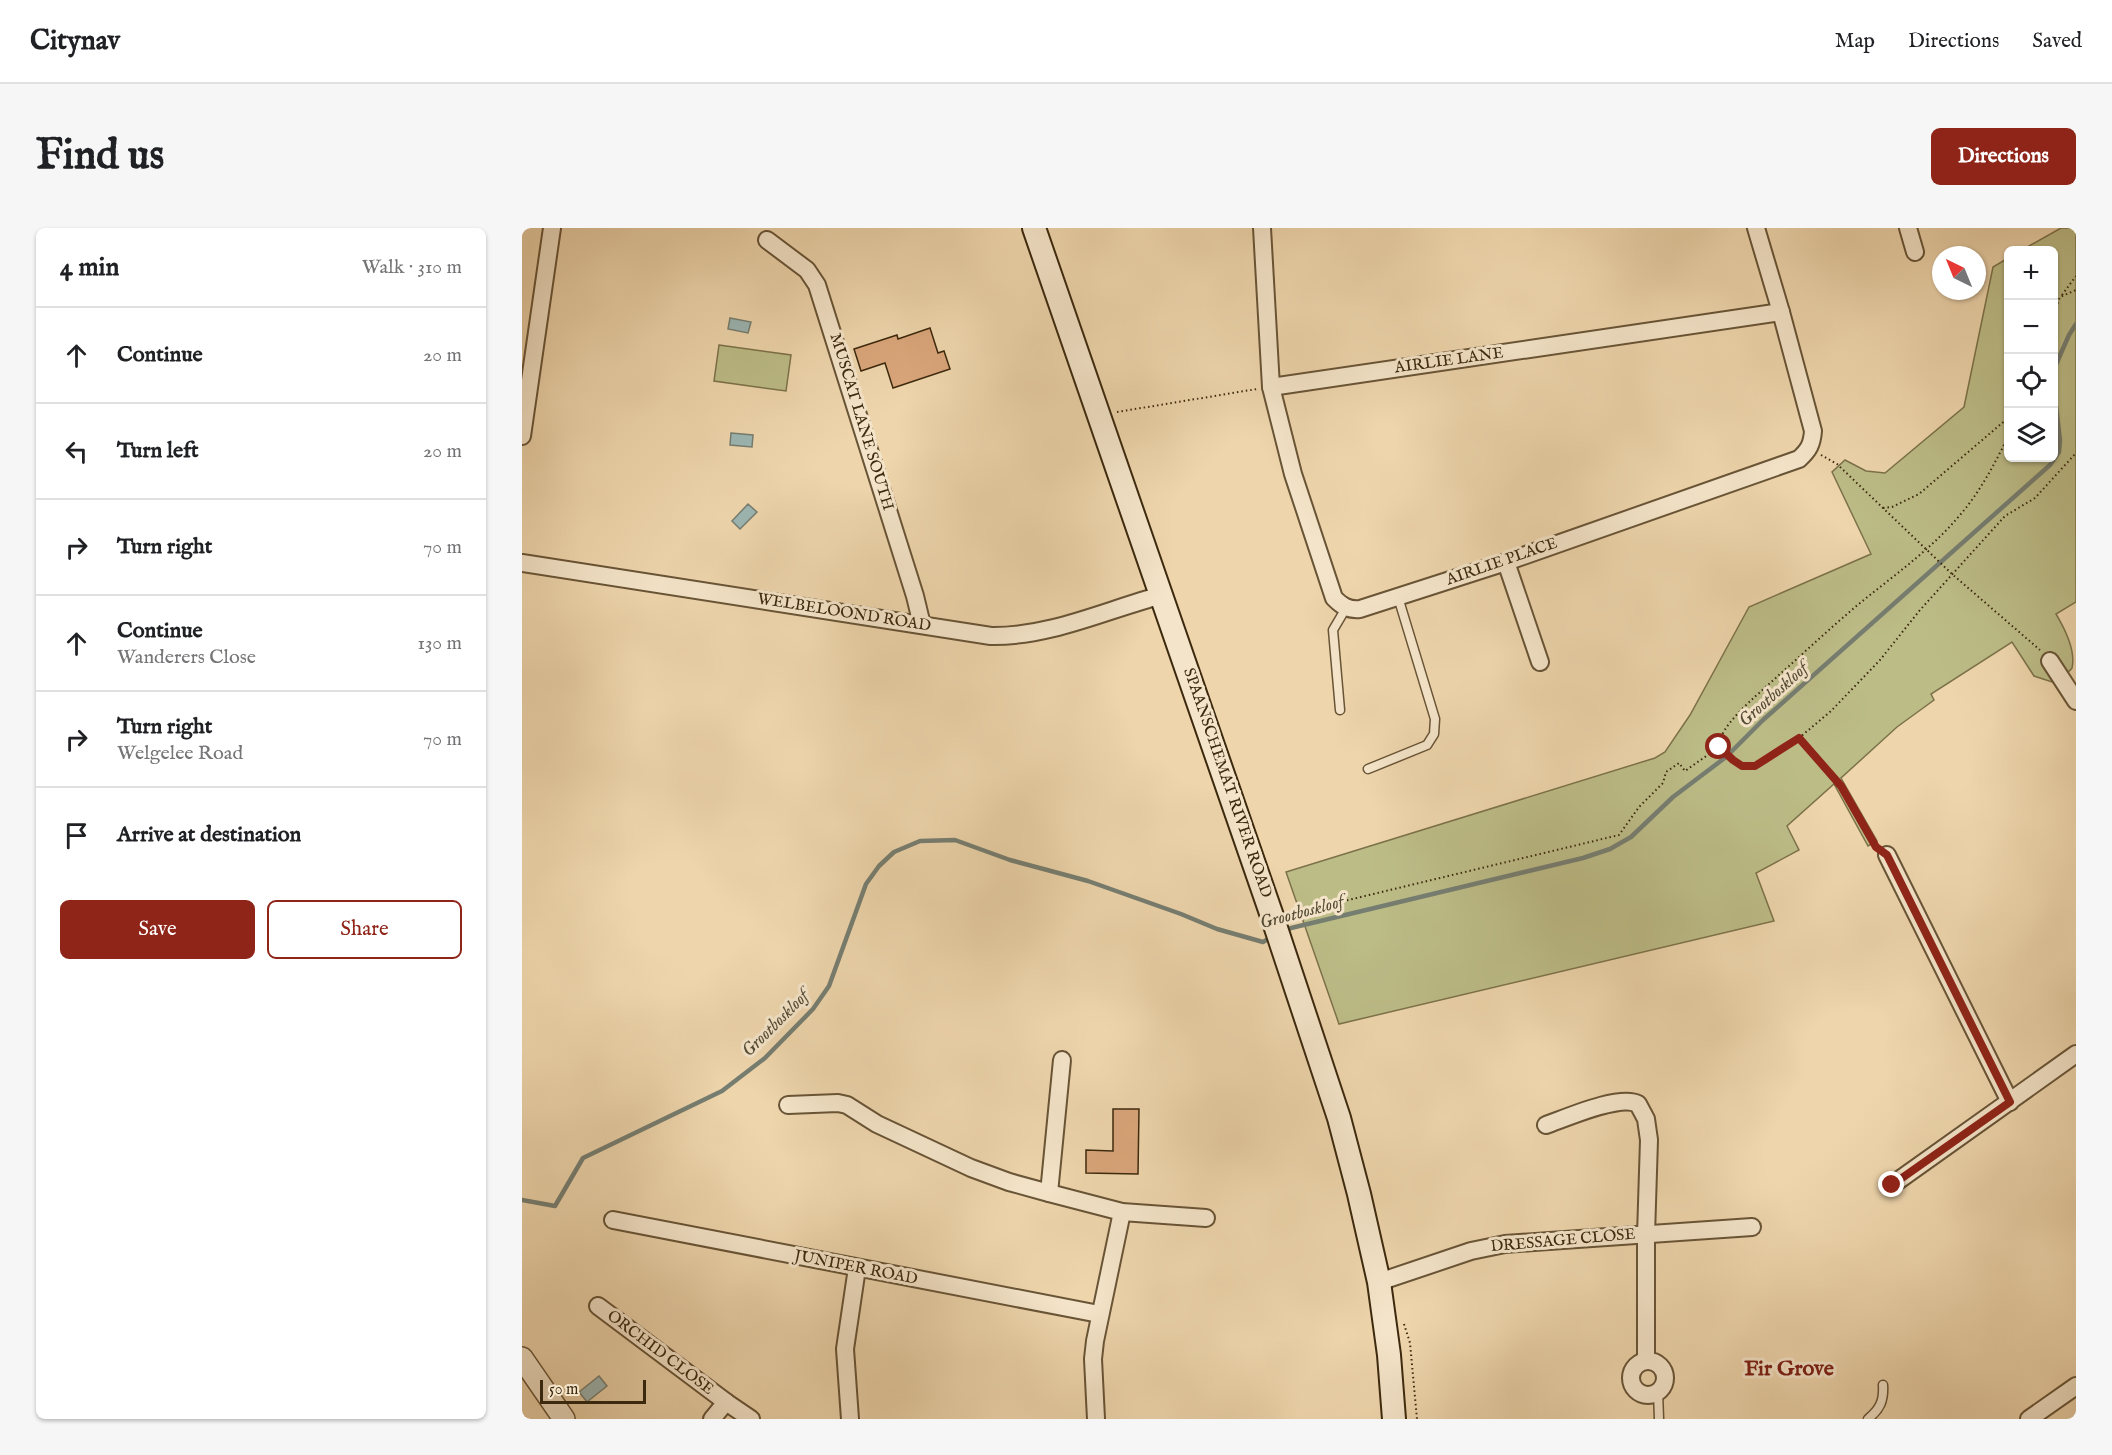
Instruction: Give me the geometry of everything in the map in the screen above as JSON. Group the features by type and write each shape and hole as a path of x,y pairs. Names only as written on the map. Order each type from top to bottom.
{"main road":[{"name":"SPAANSCHEMAT RIVER ROAD","path":"1034,228 1280,928 1339,1118 1379,1282 1389,1355 1394,1419"}],"street":[{"path":"522,436 552,228"},
{"path":"1262,228 1271,387 1293,474 1318,553 1334,598 1346,608"},
{"path":"1756,228 1813,430 1809,448"},
{"path":"1908,228 1915,252"},
{"name":"MUSCAT LANE SOUTH","path":"767,240 807,270 817,285 915,596 922,625"},
{"name":"AIRLIE LANE","path":"1271,387 1781,312"},
{"name":"AIRLIE PLACE","path":"1346,608 1360,609 1506,562 1799,459 1809,448"},
{"name":"WELBELOOND ROAD","path":"522,562 970,633 1012,636 1044,631 1162,595"},
{"path":"1506,562 1540,662"},
{"path":"2050,661 2076,701"},
{"path":"1887,855 2010,1102"},
{"path":"1892,1185 2076,1054"},
{"path":"1049,1193 1062,1060"},
{"path":"1546,1125 1623,1101 1638,1104 1647,1119 1649,1140 1646,1360"},
{"path":"788,1106 838,1103 970,1168 1049,1193 1122,1212 1206,1218"},
{"path":"1096,1419 1093,1359 1099,1314 1122,1212"},
{"name":"JUNIPER ROAD","path":"613,1220 1099,1314"},
{"name":"DRESSAGE CLOSE","path":"1379,1282 1486,1247 1525,1242 1752,1227"},
{"path":"850,1419 845,1349 857,1268"},
{"name":"ORCHID CLOSE","path":"598,1306 751,1419"},
{"path":"522,1358 564,1419"},
{"path":"1646,1360 1657,1363 1664,1372 1664,1383 1658,1392 1640,1394 1631,1384 1630,1378 1635,1366 1646,1360"},
{"path":"2029,1419 2076,1386"},
{"path":"712,1419 726,1402"}],"lane":[{"path":"1368,769 1428,745 1436,728 1398,597"},
{"path":"1340,710 1333,630 1346,608"},
{"path":"1868,1419 1876,1412 1882,1401 1883,1386"},
{"path":"1658,1392 1659,1419"}],"path":[{"path":"2058,303 2076,276"},
{"path":"2061,297 2076,290"},
{"path":"1117,411 1271,387"},
{"path":"1883,508 1892,507 1919,494 2004,421"},
{"path":"2004,445 1961,514 1927,548 1853,609 1743,708 1719,741 1719,747 1733,760 1742,766 1755,766 1799,738 1845,698 2005,516 2035,498 2076,453"},
{"path":"1809,448 1837,464 1952,574 2026,636 2050,661"},
{"path":"1799,738 1841,786 1876,847 1887,855"},
{"path":"1280,928 1619,835 1639,807 1663,783 1666,772 1679,763 1685,771 1719,747"}],"green space":[{"path":"2061,228 2076,228 2076,602 2056,614 2071,647 2072,668 2052,682 2034,676 2012,642 1931,694 1934,700 1897,727 1841,778 1877,841 1868,846 1834,784 1787,826 1799,850 1756,873 1774,921 1339,1024 1286,872 1655,758 1665,752 1690,715 1749,607 1871,554 1832,472 1845,460 1866,471 1885,473 1964,407 1993,267 2004,260 2004,462 2058,462 2058,246 2029,246"},
{"path":"719,345 791,355 786,391 714,381"}],"water":[{"path":"730,318 751,322 748,333 728,329"},
{"path":"731,433 753,435 752,447 730,445"},
{"path":"748,504 757,512 740,529 732,521"},
{"path":"599,1376 607,1386 587,1402 579,1392"}],"building":[{"path":"930,328 938,353 944,351 950,369 893,388 885,363 861,371 854,349 897,335 898,339"},
{"path":"1113,1109 1139,1109 1138,1174 1086,1173 1086,1150 1113,1151"}],"waterway":[{"name":"Grootboskloof","path":"2058,360 2076,324"},
{"name":"Grootboskloof","path":"1284,932 1291,928 1583,858 1610,849 1631,837 1673,797 1726,757 1763,720 2050,465 2059,452 2056,408"},
{"name":"Grootboskloof","path":"522,1200 555,1206 583,1158 722,1091 765,1058 813,1009 829,986 866,884 879,866 894,852 920,841 955,840 1010,860 1088,881 1217,929 1263,942 1273,936"}],"district":[{"name":"Fir Grove","path":"1789,1369"}],"route":[{"path":"1719,747 1742,766 1755,766 1799,738 1841,786 1876,847 1887,855 2010,1102 1892,1185"}]}
